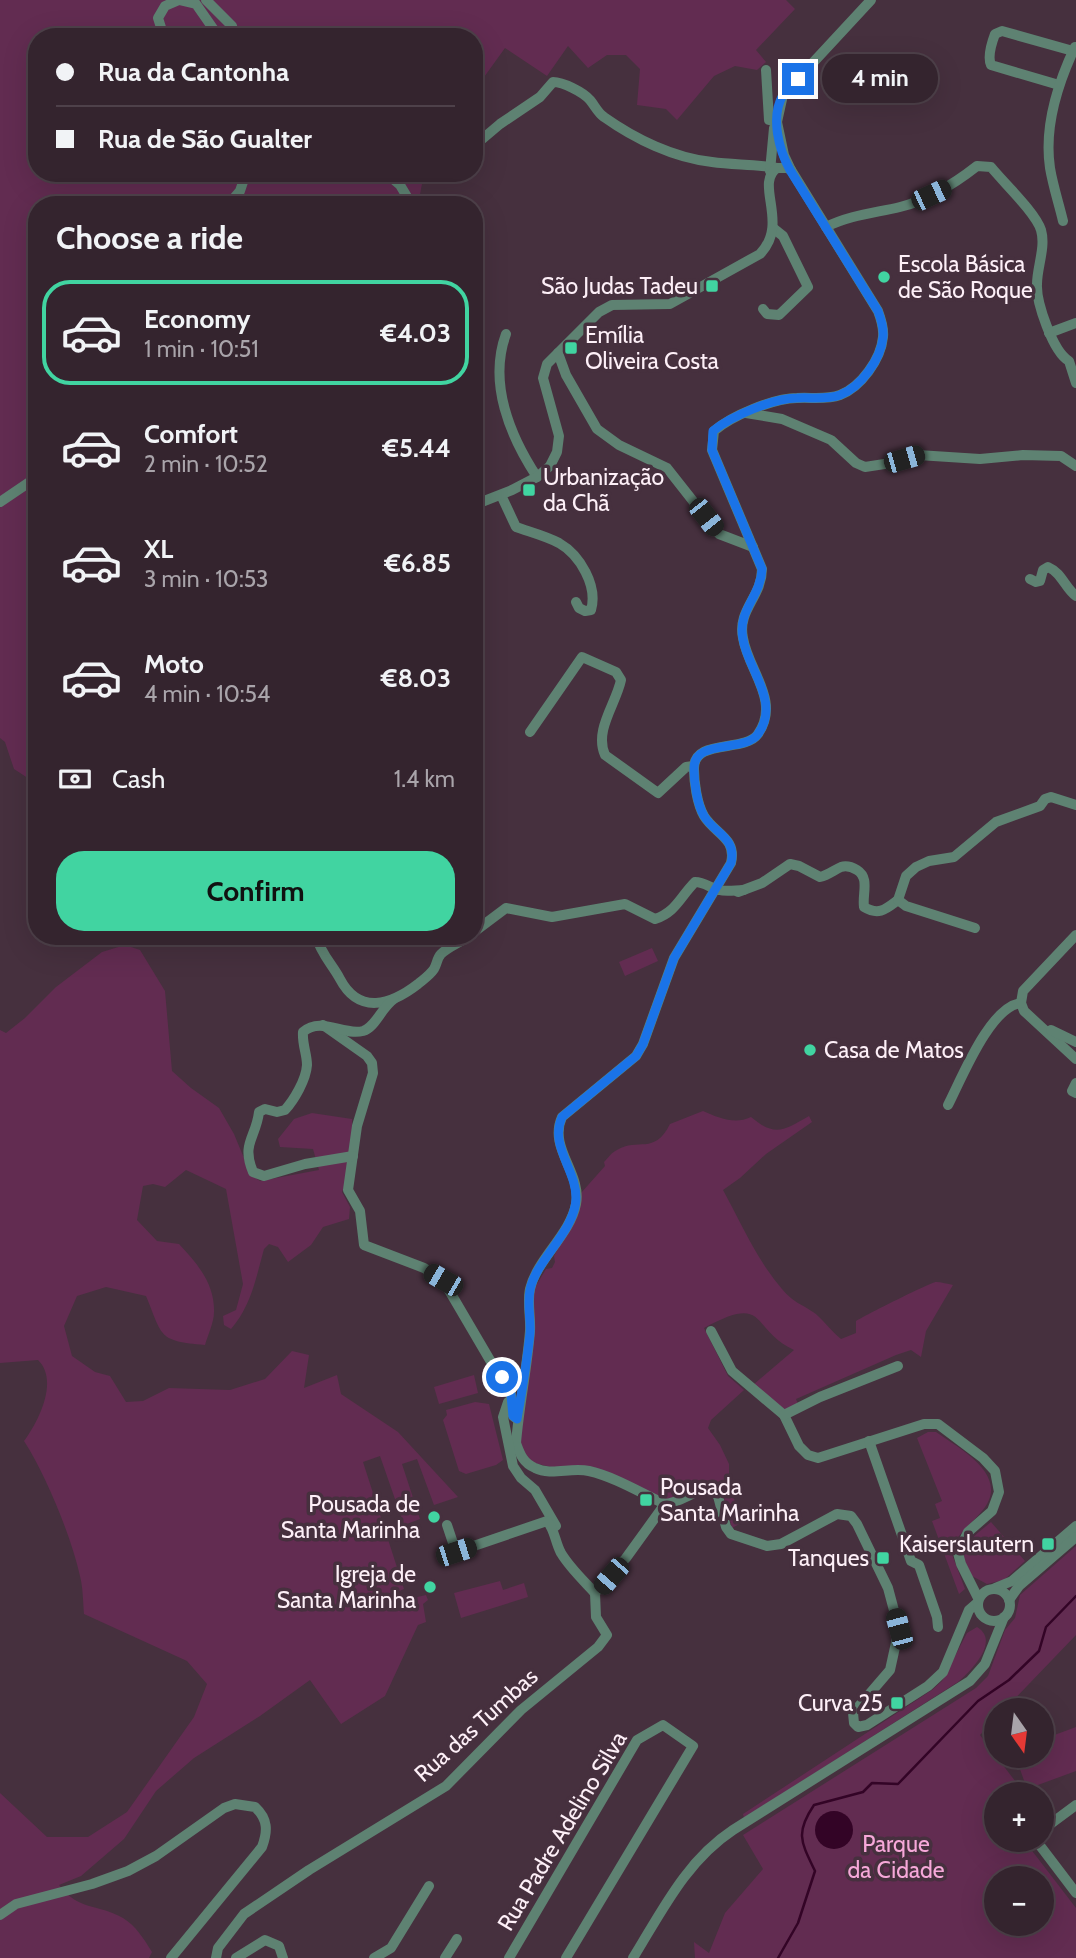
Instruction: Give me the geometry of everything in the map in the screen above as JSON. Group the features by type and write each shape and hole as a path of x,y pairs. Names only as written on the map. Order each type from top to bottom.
{"street":[{"path":"161,28 158,18 164,6 179,0 196,4 213,28"},
{"path":"206,0 233,28"},
{"path":"483,502 537,477 550,466 557,452 559,436 543,378 547,364 599,312 612,305 670,304 760,254 769,244 774,228 768,185 775,167 772,132 783,95 871,0"},
{"path":"1059,85 991,65 989,60 995,34 1002,31 1074,48 1059,85 1050,136 1050,167 1063,221"},
{"path":"766,70 769,120 776,122"},
{"path":"483,138 540,97 553,82 561,82 570,89 582,92 601,115 648,143 679,156 710,162 775,167 826,227 878,311 884,335 876,359 859,382 840,395 829,398 795,397 746,413 713,431 712,450 762,569 762,583 741,621 743,640 763,689 767,708 764,724 757,737 746,743 709,749 698,757 693,766 704,816 731,844 734,852 731,863 674,958 643,1044 636,1056 562,1117 556,1129 576,1187 576,1203 570,1221 530,1290 530,1332 517,1419 516,1443 521,1458 534,1468 547,1472 570,1469 590,1471 665,1504 677,1503 698,1490 709,1488 718,1496 726,1527 731,1534 766,1546 781,1544 837,1514 851,1516 888,1588 899,1629 890,1670 853,1713 854,1723 858,1727 867,1726 928,1686 943,1672 969,1610 978,1600 992,1589 1012,1581 1076,1526"},
{"path":"826,227 842,219 903,206 953,185 977,166 991,167 1041,230 1042,247 1036,287 1049,333 1061,356 1072,359 1076,383"},
{"path":"763,309 767,314 779,315 808,287 783,236 774,228"},
{"path":"1049,333 1076,323"},
{"path":"506,334 500,351 498,370 503,403 516,442 537,477"},
{"path":"558,353 566,374 597,429 619,445 667,468 719,534 753,547"},
{"path":"746,413 782,419 831,440 856,463 865,467 918,455 980,459 1023,455 1061,456 1076,466"},
{"path":"0,502 28,483"},
{"path":"501,495 516,527 561,544 587,571 594,599 591,610 579,608 576,602"},
{"path":"1030,579 1040,581 1043,570 1048,567 1059,574 1076,596"},
{"path":"530,732 582,657 616,672 621,680 606,719 601,747 605,755 658,793 686,767 693,766"},
{"path":"708,902 762,883 790,864 820,877 851,866 862,873 865,881 864,907 872,912 884,911 898,900 906,876 916,867 929,861 954,857 996,822 1040,807 1045,799 1051,797 1076,805"},
{"path":"483,925 506,908 552,917 625,904 655,919 667,915 695,883 701,882 716,890 744,890"},
{"path":"898,900 906,906 975,928"},
{"path":"1076,935 1023,991 1021,1003 1024,1011 1076,1059"},
{"path":"319,945 344,988 353,996 365,1002 380,1003 394,999"},
{"path":"353,1156 305,1164 264,1176 253,1172 247,1158 251,1133 258,1124 259,1112 265,1109 285,1111 302,1080 307,1066 303,1032 309,1027 362,1031 372,1026 379,1012 426,977 435,968 442,953 455,945"},
{"path":"948,1105 988,1028 1008,1007 1021,1003"},
{"path":"1039,1024 1076,1042"},
{"path":"323,1026 367,1056 372,1063 373,1073 357,1125 348,1190 360,1211 364,1245 424,1268 443,1280 494,1367 510,1385 513,1416 517,1419"},
{"path":"1076,1083 1072,1091 1076,1093"},
{"path":"711,1331 732,1371 784,1415 799,1446 808,1455 818,1458 924,1424 939,1424 983,1458 995,1471 999,1492 992,1511 968,1532 958,1553 978,1600 978,1611 985,1619 994,1642"},
{"path":"784,1415 820,1397 898,1366"},
{"path":"510,1398 503,1418 513,1466 520,1478 535,1490 555,1524 556,1540"},
{"path":"870,1441 911,1560 919,1565 937,1616 938,1627"},
{"path":"447,1525 456,1552 547,1521 553,1527 559,1549 570,1567 595,1593 626,1558 665,1504"},
{"path":"1009,1600 1020,1586 1076,1537"},
{"path":"632,1958 684,1874 719,1839 970,1681 985,1664 1009,1609 1009,1600 1004,1592 970,1581"},
{"name":"Rua das Tumbas","path":"227,1935 244,1914 255,1906 446,1786 531,1700 598,1647 607,1635 596,1617 595,1593"},
{"path":"964,1622 985,1619 996,1621 1004,1617"},
{"name":"Rua Padre Adelino Silva","path":"509,1958 637,1740 663,1726 693,1746 566,1958"},
{"path":"0,1915 16,1904 92,1884 128,1871 156,1856 224,1808 235,1804 255,1807 266,1822 266,1836 262,1847 171,1958"},
{"path":"1054,1821 1076,1805"},
{"path":"1046,1852 1076,1893"},
{"path":"374,1958 391,1948 429,1886"},
{"path":"227,1935 226,1944 234,1953 240,1955 259,1942 270,1941 279,1946 283,1958"},
{"path":"216,1958 218,1948 227,1935"},
{"path":"445,1958 457,1939"}],"green space":[{"path":"0,0 786,0 795,9 756,50 766,62 757,70 735,66 714,76 677,120 666,109 637,105 640,69 626,55 607,55 588,68 568,46 547,76 505,48 483,79 483,28 28,28 28,182 422,182 420,196 28,196 28,778 14,769 5,742 0,738"},
{"path":"125,945 140,950 165,991 172,1071 219,1108 234,1134 251,1175 260,1181 319,1170 313,1149 280,1147 278,1139 294,1119 312,1113 352,1119 352,1169 342,1192 350,1207 349,1219 323,1227 311,1245 288,1262 278,1247 269,1244 264,1249 248,1301 231,1329 224,1325 223,1316 236,1310 243,1284 226,1189 186,1170 165,1187 153,1184 143,1186 137,1220 157,1241 179,1244 198,1266 208,1283 214,1312 205,1345 170,1339 160,1328 146,1296 106,1287 77,1296 64,1326 72,1356 95,1372 110,1376 126,1402 143,1401 169,1388 230,1390 265,1379 292,1351 309,1355 304,1388 337,1375 341,1394 398,1432 458,1497 434,1505 417,1459 402,1464 420,1519 404,1525 380,1456 363,1462 404,1589 397,1592 400,1601 426,1595 428,1600 423,1604 426,1622 418,1625 385,1696 341,1724 310,1680 194,1758 156,1791 124,1839 81,1876 59,1885 74,1899 114,1913 128,1921 152,1952 149,1958 0,1958 0,1793 47,1837 88,1837 127,1812 194,1717 207,1684 187,1661 84,1614 81,1581 71,1543 49,1488 24,1441 41,1412 47,1389 44,1368 38,1360 0,1363 0,1030 6,1033 56,987 102,952"},
{"path":"652,948 658,961 625,976 619,962"},
{"path":"703,1111 733,1120 751,1117 767,1127 779,1130 809,1116 812,1122 766,1154 723,1190 773,1278 790,1297 816,1314 841,1339 856,1333 856,1321 911,1293 936,1282 953,1285 926,1331 921,1357 911,1350 896,1355 796,1399 798,1404 785,1410 753,1385 794,1350 780,1342 749,1314 725,1318 704,1328 728,1376 744,1390 711,1420 708,1428 729,1464 729,1481 741,1523 732,1528 724,1498 716,1488 692,1487 682,1496 666,1499 636,1487 530,1462 520,1447 534,1289 546,1269 552,1268 555,1262 554,1256 578,1212 581,1193 615,1151 625,1146 652,1143 664,1134 670,1124"},
{"path":"474,1375 478,1393 439,1404 434,1387"},
{"path":"475,1402 489,1404 503,1460 496,1465 466,1474 459,1471 443,1420 447,1415 446,1410"},
{"path":"928,1432 936,1432 969,1455 987,1475 991,1486 990,1498 982,1511 950,1549 965,1589 959,1594 932,1521 940,1518 935,1504 942,1501 917,1438"},
{"path":"991,1522 1025,1561 1004,1580 987,1584 970,1575 964,1558 967,1544"},
{"name":"Parque da Cidade","path":"1076,1546 1076,1635 1016,1698 984,1698 984,1731 980,1735 984,1740 984,1768 1005,1768 1016,1782 984,1782 984,1852 1033,1852 1044,1866 984,1866 984,1936 1054,1936 1054,1879 1076,1908 1076,1958 695,1958 694,1942 709,1953 725,1913 763,1869 743,1835 976,1688 988,1676 1005,1630 1015,1618 1020,1595"},
{"path":"500,1581 503,1590 524,1583 528,1597 461,1618 454,1593"},
{"path":"977,1627 984,1633 985,1648 976,1664 958,1682 744,1818 743,1814 932,1690 942,1681 967,1633"},
{"path":"1076,1727 1076,1771 1046,1782 1025,1782 1020,1768 1054,1768 1054,1735"}],"shaded area":[{"path":"834,1811 848,1816 853,1830 848,1844 834,1849 820,1844 815,1830 820,1816"}],"waterway":[{"path":"778,1958 798,1923 815,1871 802,1838 804,1823 814,1805 863,1792 872,1783 898,1784 978,1701 1009,1680 1039,1651 1046,1627 1076,1596"}],"place":[{"name":"Escola Básica de São Roque","path":"884,277"},
{"name":"São Judas Tadeu","path":"712,286"},
{"name":"Emília Oliveira Costa","path":"571,348"},
{"name":"Urbanização da Chã","path":"529,490"},
{"name":"Casa de Matos","path":"810,1050"},
{"name":"Pousada Santa Marinha","path":"646,1500"},
{"name":"Pousada de Santa Marinha","path":"434,1517"},
{"name":"Kaiserslautern","path":"1048,1544"},
{"name":"Tanques","path":"883,1558"},
{"name":"Igreja de Santa Marinha","path":"430,1587"},
{"name":"Curva 25","path":"897,1703"}],"route":[{"path":"502,1377 510,1385 513,1416 517,1419 530,1332 530,1290 570,1221 576,1203 576,1187 556,1129 562,1117 636,1056 643,1044 674,958 731,863 734,852 731,844 704,816 693,766 698,757 709,749 746,743 757,737 764,724 767,708 763,689 743,640 741,621 762,583 762,569 712,450 713,431 722,424 779,400 795,397 829,398 850,390 865,375 882,346 884,335 878,311 790,170 779,140 776,122 778,111 783,95 798,79"}]}
